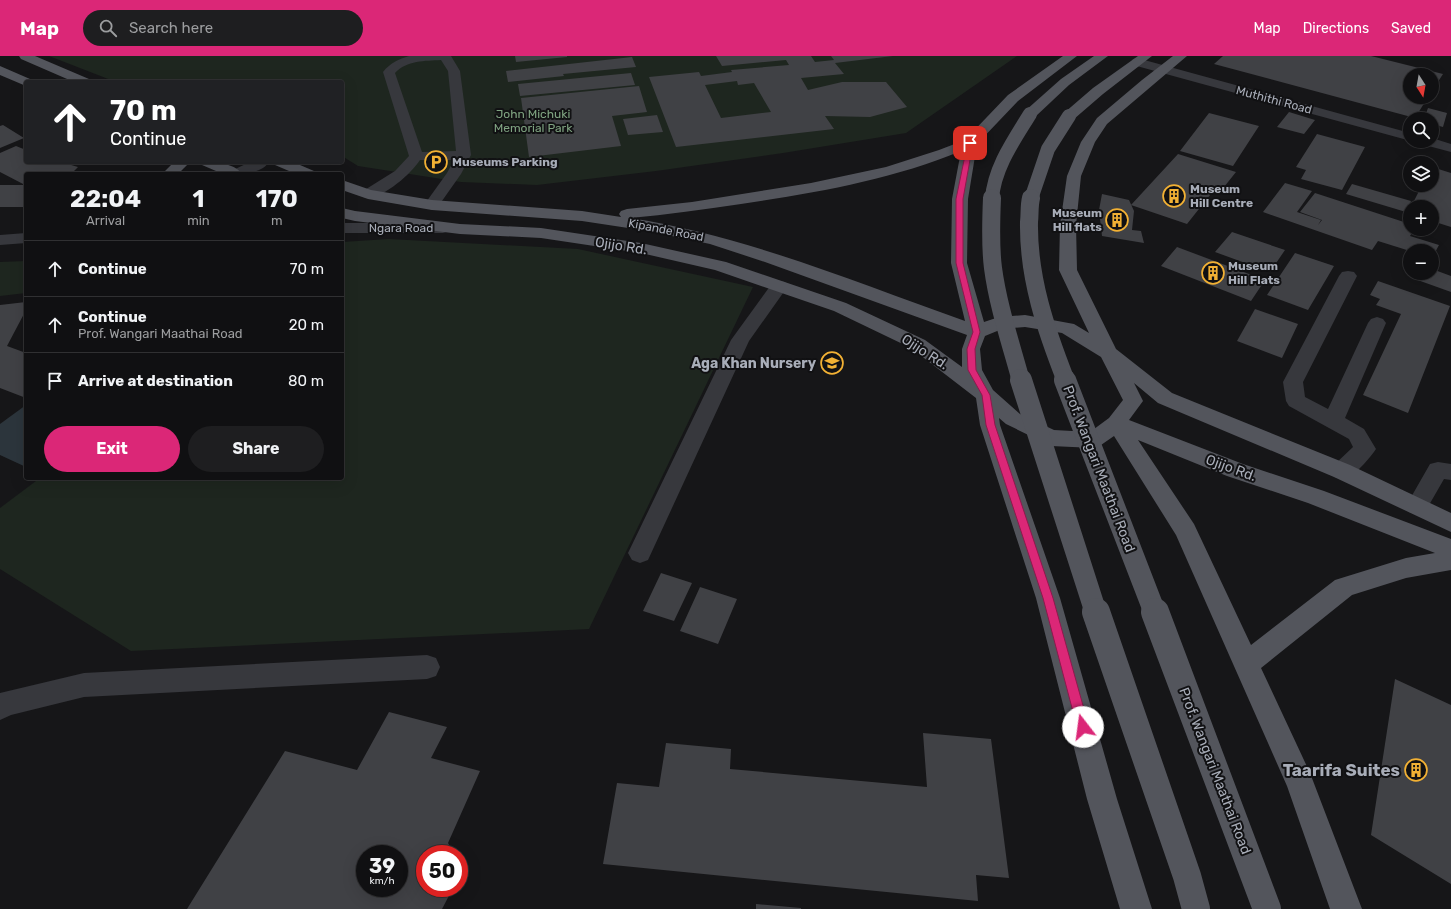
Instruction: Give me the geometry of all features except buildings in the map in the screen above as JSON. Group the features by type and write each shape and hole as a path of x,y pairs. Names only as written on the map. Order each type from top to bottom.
{"main road":[{"path":"25,56 80,80"},
{"path":"582,216 662,211 834,184 914,164 970,143 1013,98 1071,56"},
{"path":"1050,71 1063,69 1084,56"},
{"path":"1102,56 1065,82 1030,114 1007,152 993,186 991,228 994,268 1006,328 1023,386 1103,635 1196,909"},
{"path":"1181,56 1102,120 1088,142 1074,176 1068,225 1068,270 1133,401 1116,423 1186,531 1300,782 1346,909"},
{"name":"Prof. Wangari Maathai Road","path":"1142,59 1069,116 1048,149 1030,202 1029,240 1038,301 1049,338 1267,909"},
{"path":"0,70 24,81"},
{"path":"970,143 960,199 959,263 976,332 971,349 972,370 986,395 990,425 1048,598 1102,799 1136,909"},
{"path":"171,172 181,164"},
{"path":"213,164 231,172"},
{"path":"285,164 305,172"},
{"name":"Kipande Road","path":"344,187 368,194 432,205 582,216 648,226 714,240 771,258 976,332"},
{"path":"344,213 460,228"},
{"name":"Ojijo Rd.","path":"460,228 541,233 641,248 720,266 840,307 918,344 986,395 1013,419 1051,438 1094,440 1116,423 1234,470 1316,497 1451,549"},
{"path":"976,332 998,323 1025,322 1066,328 1108,353 1165,398 1342,471 1417,506 1451,524"},
{"path":"1246,664 1344,587 1406,568 1451,560"}],"street":[{"path":"368,194 400,176 410,166 416,156 390,72 394,66 403,61 445,56 454,71 464,155 454,174 432,205"},
{"name":"Muthithi Road","path":"1142,59 1162,70 1403,135"},
{"path":"1439,145 1451,148"},
{"path":"416,156 464,155"},
{"path":"240,172 258,164"},
{"name":"Ngara Road","path":"344,228 460,228"},
{"path":"0,240 24,238"},
{"path":"1342,471 1365,450 1357,434 1296,401 1293,382 1348,276"},
{"path":"640,553 740,340 779,286"},
{"path":"1333,421 1377,323"},
{"path":"1417,506 1438,470 1451,472"},
{"path":"0,707 5,704 84,685 427,667"}],"green space":[{"name":"John Michuki Memorial Park","path":"49,56 1017,56 906,133 783,153 656,171 537,185 461,182 358,166 344,157 344,80 111,80"},
{"path":"389,239 578,249 753,287 589,629 131,651 0,569 0,508 37,480 344,480 344,242"},
{"path":"24,261 24,293 0,296 0,262"}],"shaded area":[{"path":"24,406 24,466 0,455 0,424"}],"place":[{"name":"Museums Parking","path":"436,162"},
{"name":"Museum Hill Centre","path":"1174,196"},
{"name":"Museum Hill flats","path":"1117,220"},
{"name":"Museum Hill Flats","path":"1213,273"},
{"name":"Aga Khan Nursery","path":"832,363"},
{"name":"Taarifa Suites","path":"1416,770"}],"route":[{"path":"970,143 960,199 959,263 976,332 971,349 972,370 986,395 990,425 1048,598 1083,727"}]}
